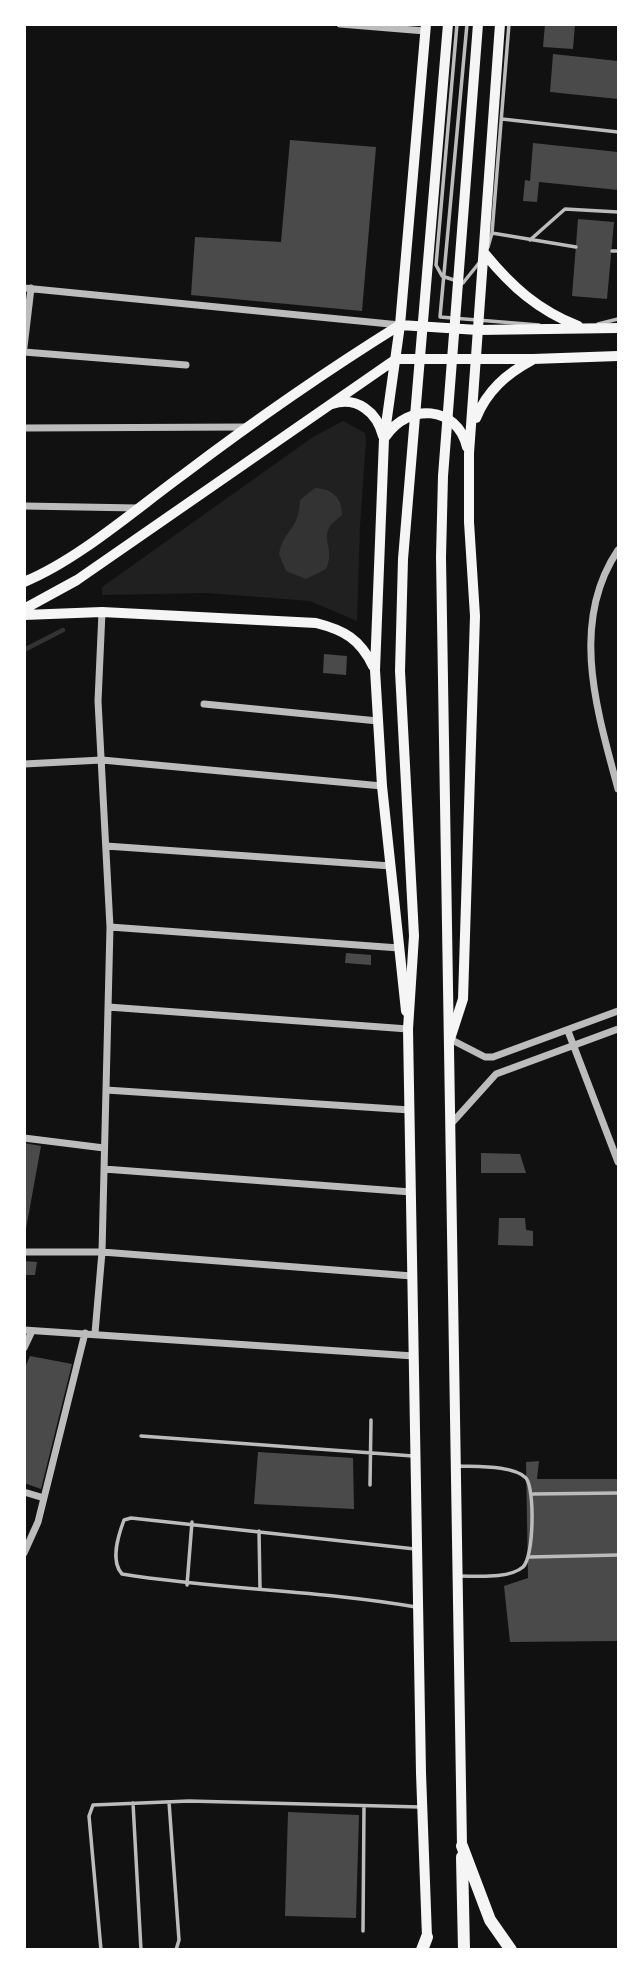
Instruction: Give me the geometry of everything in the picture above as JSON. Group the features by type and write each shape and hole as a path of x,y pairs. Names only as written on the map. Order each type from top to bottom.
{"highway":[{"path":"462,1846 464,1950"},
{"path":"462,1846 490,1920 511,1950"}],"main road":[{"path":"408,1029 414,936 400,671 402,559 447,24"},
{"path":"462,1846 442,557 443,476 478,24"},
{"path":"450,1040 463,999 475,616 469,522 469,453 478,325 498,119 500,24"},
{"path":"426,28 400,325 384,439 375,670 382,786 408,1029 426,1945"},
{"path":"485,254 527,299 554,317 585,329"},
{"path":"24,582 60,562 138,508 246,427 328,370 400,325 618,328"},
{"path":"24,609 77,580 396,359 618,356"},
{"path":"471,429 480,406 494,387 512,371 533,359"},
{"path":"325,406 340,402 363,407 380,424 384,439"},
{"path":"384,439 400,420 424,412 440,415 455,424 465,437 469,453"},
{"path":"24,615 102,612 316,623 338,629 353,637 365,650 375,670"}],"street":[{"path":"340,24 426,28"},
{"path":"24,347 28,288 400,325"},
{"path":"24,352 186,365"},
{"path":"24,428 246,427"},
{"path":"24,506 138,508"},
{"path":"618,550 605,570 591,617 592,678 618,789"},
{"path":"95,1333 102,1252 110,928 98,701 102,612"},
{"path":"204,704 378,721"},
{"path":"24,764 102,760 382,786"},
{"path":"106,846 391,866"},
{"path":"110,928 399,948"},
{"path":"108,1007 408,1029"},
{"path":"450,1040 485,1057 493,1057 618,1011"},
{"path":"451,1125 496,1074 618,1029"},
{"path":"568,1031 618,1162"},
{"path":"106,1090 410,1110"},
{"path":"24,1138 104,1148"},
{"path":"104,1169 411,1192"},
{"path":"24,1252 102,1252 412,1276"},
{"path":"24,1348 28,1330 414,1356"},
{"path":"24,1553 44,1498 85,1333"},
{"path":"24,1492 44,1498"}],"lane":[{"path":"457,24 436,265 442,276 463,283 485,254"},
{"path":"467,24 440,317 478,325"},
{"path":"509,24 498,119 618,132"},
{"path":"530,240 565,209 618,212"},
{"path":"489,232 576,247"},
{"path":"612,251 618,251"},
{"path":"585,329 618,319"},
{"path":"370,1485 371,1420"},
{"path":"141,1436 415,1456"},
{"path":"456,1465 517,1473 527,1479 533,1494 529,1557 523,1567 509,1573 458,1576"},
{"path":"533,1494 618,1493"},
{"path":"417,1549 131,1517 124,1520 116,1567 122,1574 187,1585 260,1588 418,1607"},
{"path":"187,1585 192,1522"},
{"path":"258,1531 260,1588"},
{"path":"529,1557 618,1555"},
{"path":"101,1950 90,1809 93,1805 169,1802 422,1807"},
{"path":"169,1802 179,1940 176,1950"},
{"path":"133,1803 141,1950"},
{"path":"363,1931 364,1807"}],"shaded area":[{"path":"343,421 365,433 366,441 357,621 310,601 207,593 102,595 102,587 313,437"},
{"path":"315,488 335,495 342,515 331,524 327,533 329,556 326,569 306,579 286,571 279,554 284,539 297,519 300,500"}],"building":[{"path":"545,24 575,24 573,49 543,47"},
{"path":"553,54 618,61 618,99 550,92"},
{"path":"290,140 376,147 362,311 191,295 195,237 281,242"},
{"path":"533,143 618,152 618,190 539,182 537,202 523,201 525,180 530,181"},
{"path":"578,219 614,222 607,299 572,296"},
{"path":"324,654 347,656 346,675 323,673"},
{"path":"346,953 371,955 371,965 345,963"},
{"path":"24,1143 41,1146 26,1229 24,1229"},
{"path":"481,1153 520,1154 526,1173 481,1173"},
{"path":"499,1218 525,1218 526,1230 533,1231 533,1246 498,1245"},
{"path":"24,1261 37,1262 35,1275 24,1275"},
{"path":"30,1356 72,1364 41,1489 24,1483 24,1370"},
{"path":"258,1452 353,1458 354,1509 254,1504"},
{"path":"539,1461 537,1479 618,1479 618,1641 510,1642 504,1586 528,1578 526,1462"},
{"path":"288,1812 359,1815 356,1918 285,1916"}],"waterway":[{"path":"24,650 63,630"}]}
